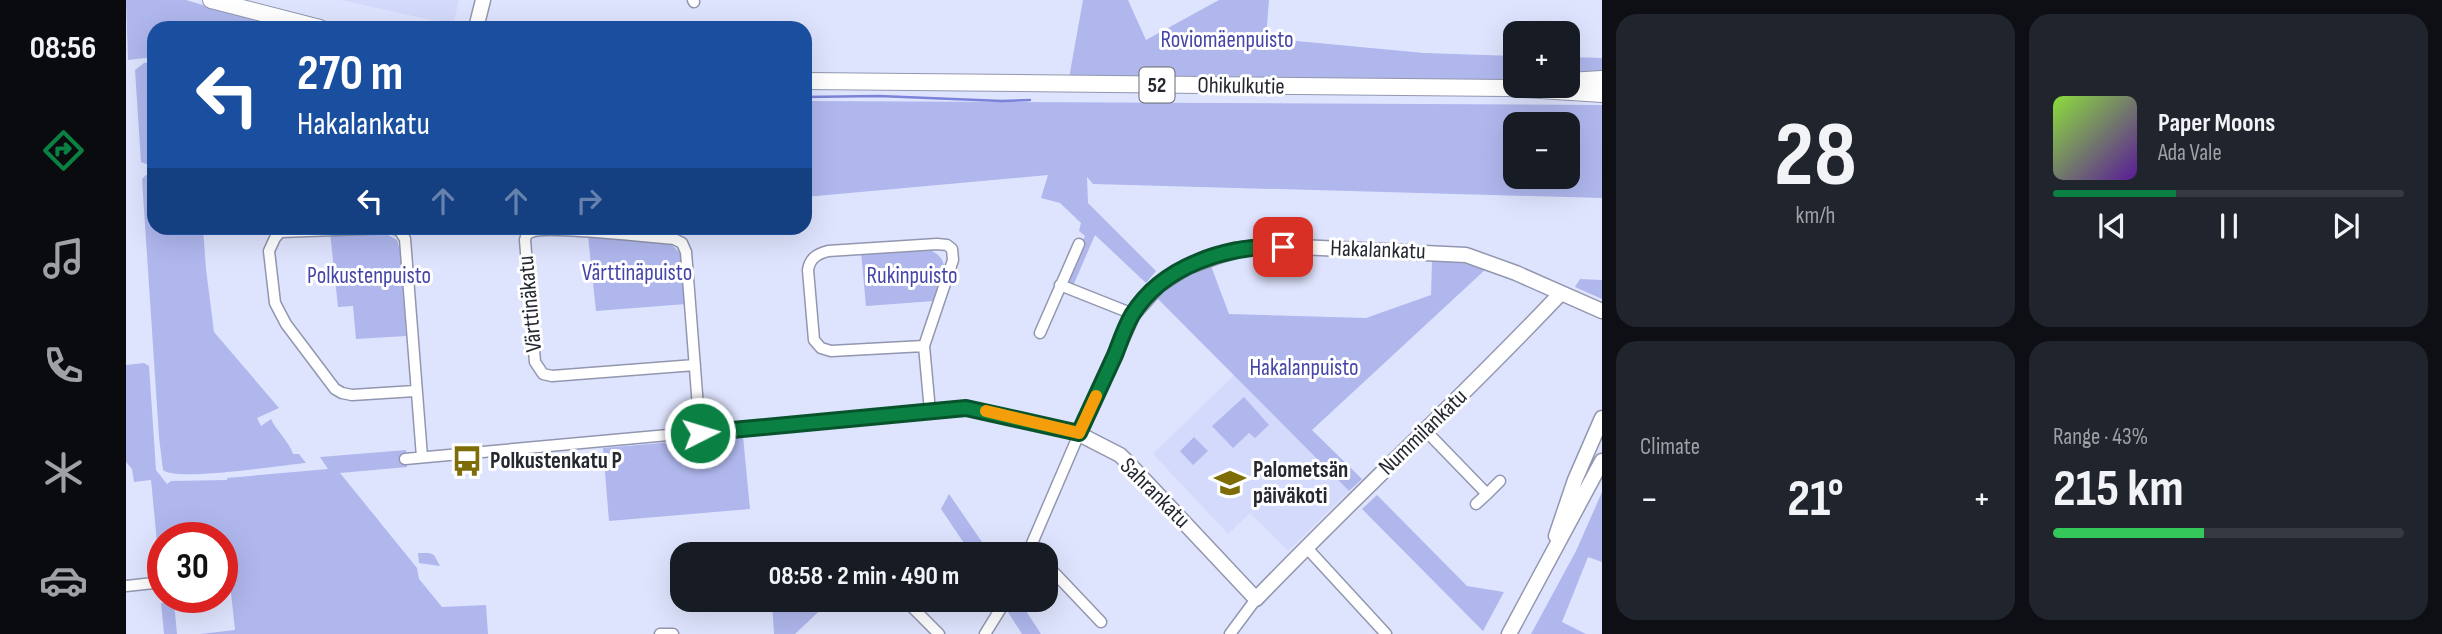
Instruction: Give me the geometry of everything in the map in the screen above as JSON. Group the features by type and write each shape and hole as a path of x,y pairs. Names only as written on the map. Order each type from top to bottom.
{"main road":[{"path":"211,0 293,21"},
{"path":"1580,80 1602,79"},
{"name":"Ohikulkutie","path":"812,81 1503,87"},
{"name":"Ohikulkutie","path":"1580,92 1602,94"}],"street":[{"path":"478,21 483,0"},
{"path":"278,235 269,251 273,292 279,314 335,389 352,394 415,391"},
{"path":"402,235 405,239 422,457"},
{"name":"Värttinäkatu","path":"528,235 535,362 543,374 552,376 695,365"},
{"name":"Värttinäkatu","path":"625,235 674,239 682,243 687,252 700,433"},
{"path":"924,346 831,351 821,348 814,340 808,270 811,261 815,256 828,251 937,244 947,245 952,249 953,260 924,346 929,411"},
{"path":"1040,333 1079,244"},
{"name":"Hakalankatu","path":"1032,542 1133,314 1158,286 1187,267 1235,250 1266,246 1466,255 1506,269 1602,311"},
{"path":"1060,285 1133,314"},
{"name":"Nummilankatu","path":"1230,634 1256,599 1306,547 1507,350 1561,293"},
{"name":"Sahrankatu","path":"405,459 929,411 978,410 1079,433 1120,456 1256,599"},
{"path":"1549,557 1563,513 1602,418"},
{"path":"1425,430 1486,494"},
{"path":"1509,634 1602,461"},
{"path":"1476,504 1500,481"},
{"path":"1306,547 1387,634"},
{"path":"1058,577 1101,622"},
{"path":"126,586 147,584"},
{"path":"917,612 939,634"},
{"path":"985,634 999,612"},
{"path":"660,634 673,634"}],"shaded area":[{"path":"341,0 459,0 454,21 435,21"},
{"name":"Palometsän päiväkoti","path":"1234,375 1349,491 1288,551 1250,513 1228,534 1153,454"}],"green space":[{"path":"126,0 186,0 257,21 147,21 147,58 128,60"},
{"name":"Roviomäenpuisto","path":"1083,0 1128,0 1146,40 1219,0 1269,0 1266,38 1424,53 1503,56 1503,81 1069,78"},
{"path":"1580,57 1602,58 1602,76 1580,77"},
{"path":"147,63 147,164 141,162 135,70"},
{"path":"812,101 1602,105 1602,198 1093,184 1087,177 1088,203 1156,271 1146,283 1095,235 1073,286 1068,280 1068,274 1085,236 1079,231 1081,223 1060,203 1041,198 1048,175 812,196"},
{"path":"147,175 147,235 204,235 214,332 279,408 257,418 261,426 271,419 293,454 299,454 306,463 208,474 172,473 163,470 142,179"},
{"name":"Polkustenpuisto","path":"330,235 388,235 397,240 401,254 406,336 356,339 353,306 338,307"},
{"name":"Värttinäpuisto","path":"588,236 670,243 681,254 686,304 596,311"},
{"name":"Rukinpuisto","path":"925,248 935,252 944,264 943,277 934,301 866,306 861,252"},
{"name":"Hakalanpuisto","path":"1432,260 1458,262 1486,269 1312,430 1362,479 1349,491 1157,298 1182,279 1211,266 1229,314 1366,318 1431,295"},
{"path":"1580,279 1602,280 1602,299 1575,287"},
{"path":"144,363 149,366 156,470 167,484 171,481 227,480 328,469 320,457 406,450 407,467 340,473 417,568 419,579 442,607 486,605 488,634 200,634 235,630 233,613 238,613 238,522 155,522 151,480 134,482 132,469 126,462 126,365"},
{"path":"1244,397 1269,425 1255,438 1249,433 1233,448 1212,426"},
{"path":"743,436 750,509 609,521 603,448"},
{"path":"1194,437 1208,451 1193,465 1180,451"},
{"path":"1602,492 1602,562 1588,557 1562,622 1586,634 1531,634 1576,551"},
{"path":"949,494 982,542 963,542 941,509"},
{"path":"1377,495 1467,586 1504,592 1483,631 1362,509"},
{"path":"418,553 434,555 440,566 419,563"},
{"path":"773,612 818,612 795,634 774,634"},
{"path":"1008,612 1027,612 1041,634 1022,634"},
{"path":"162,613 175,613 177,634 164,634"}],"waterway":[{"path":"812,97 1030,100"}],"slow traffic":[{"path":"986,411 1079,433 1096,396"}],"place":[{"name":"Polkustenkatu P","path":"467,461"},
{"name":"Palometsän päiväkoti","path":"1230,483"}],"route":[{"path":"700,433 966,408 1079,433 1133,314 1158,286 1187,267 1209,258 1247,247 1283,247"}]}
